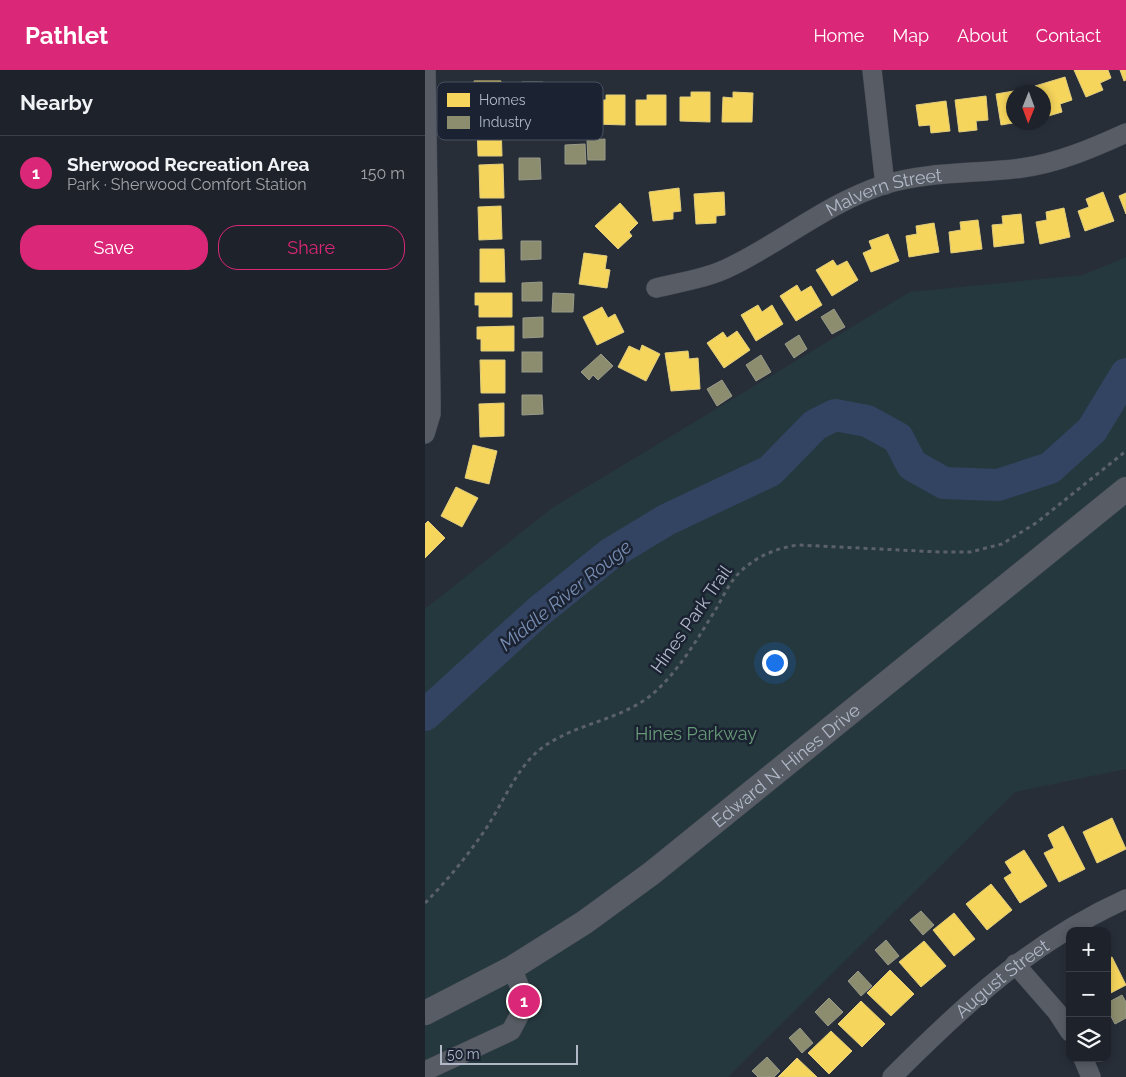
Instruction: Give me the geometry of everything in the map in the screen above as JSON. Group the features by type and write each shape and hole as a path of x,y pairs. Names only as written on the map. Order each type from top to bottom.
{"street":[{"path":"425,434 431,414 426,70"},
{"path":"872,70 885,185"},
{"name":"Malvern Street","path":"656,288 717,273 733,266 807,222 863,192 885,185 931,176 1023,168 1062,159 1126,133"},
{"name":"Edward N. Hines Drive","path":"425,1013 512,968 585,922 652,873 1125,492"},
{"name":"August Street","path":"892,1077 951,1018 1015,964 1070,927 1126,899"},
{"path":"1015,964 1057,1012 1066,1026"},
{"path":"425,1072 511,1032 521,1012 523,995 512,968"},
{"path":"1085,1062 1091,1077"}],"path":[{"name":"Hines Park Trail","path":"425,903 439,889 484,832 520,773 537,752 552,742 638,705 657,690 674,671 701,633 739,572 757,558 782,547 798,546 971,552 1003,544 1036,523 1126,451"}],"green space":[{"name":"Hines Parkway","path":"1126,257 1126,769 1015,792 728,1077 425,1077 425,609 552,508 910,292 1083,275"}],"building: Homes":[{"path":"1074,70 1108,70 1111,78 1100,83 1103,90 1086,97"},
{"path":"1120,70 1126,70 1126,80 1124,81"},
{"path":"1065,77 1072,100 1060,104 1062,112 1051,115 1051,85 1038,85"},
{"path":"474,81 501,81 501,82"},
{"path":"691,92 710,92 710,122 680,121 680,97 691,97"},
{"path":"733,92 753,93 752,122 722,122 723,97 733,98"},
{"path":"1006,92 1006,124 1001,125 996,94"},
{"path":"606,95 625,95 625,125 603,124 603,100 606,100"},
{"path":"647,95 666,95 666,125 636,125 636,100 647,100"},
{"path":"986,96 988,120 976,121 977,130 959,132 955,100"},
{"path":"946,101 950,131 931,133 930,125 919,126 916,105"},
{"path":"478,140 502,140 502,156 478,156"},
{"path":"503,164 504,198 480,198 479,165"},
{"path":"679,188 681,211 673,212 673,219 653,221 649,192"},
{"path":"724,192 725,215 716,216 716,223 696,224 694,194"},
{"path":"1103,192 1114,221 1085,231 1078,211 1089,207 1086,199"},
{"path":"1126,193 1126,214 1119,196"},
{"path":"620,203 638,223 629,232 632,236 618,249 595,226"},
{"path":"501,206 502,239 479,240 478,207"},
{"path":"1064,208 1070,237 1040,244 1036,222 1047,220 1046,212"},
{"path":"1021,214 1024,243 994,247 992,225 1003,224 1002,216"},
{"path":"978,220 982,249 951,253 949,232 961,230 960,222"},
{"path":"934,223 939,252 909,257 906,236 917,234 916,226"},
{"path":"888,234 899,261 871,272 863,253 872,249 869,241"},
{"path":"480,249 504,249 505,282 480,282"},
{"path":"584,253 607,256 605,269 610,270 607,288 579,284"},
{"path":"833,260 837,266 847,261 858,280 832,296 816,270"},
{"path":"797,285 801,292 811,286 822,305 796,321 780,296"},
{"path":"475,293 512,293 512,317 479,317 479,305 475,305"},
{"path":"758,305 762,312 772,305 783,324 756,341 741,315"},
{"path":"602,307 608,318 615,314 624,332 597,345 583,317"},
{"path":"514,326 514,351 481,351 481,339 477,339 477,327"},
{"path":"737,331 750,350 724,368 707,343 723,332 727,338"},
{"path":"642,345 660,354 646,381 618,367 629,346 640,351"},
{"path":"688,351 689,359 698,358 700,389 671,391 665,353"},
{"path":"480,360 505,360 505,393 481,393"},
{"path":"504,403 504,436 480,437 479,404"},
{"path":"473,445 497,451 489,484 465,478"},
{"path":"456,487 478,498 462,527 441,516"},
{"path":"428,521 445,538 425,558 425,524"},
{"path":"1112,818 1126,849 1097,863 1083,832"},
{"path":"1063,826 1085,869 1059,882 1044,853 1054,848 1048,835"},
{"path":"1024,850 1047,886 1020,903 1004,878 1012,873 1005,862"},
{"path":"991,884 1012,910 987,930 966,904"},
{"path":"954,913 975,939 954,956 933,930"},
{"path":"924,941 946,966 921,987 899,962"},
{"path":"1111,957 1126,985 1111,993 1111,972"},
{"path":"890,970 914,994 891,1016 867,993"},
{"path":"861,1001 885,1024 862,1047 838,1024"},
{"path":"831,1031 852,1051 829,1074 808,1053"},
{"path":"797,1058 817,1077 778,1077"}],"building: Industry":[{"path":"605,139 605,160 588,160 587,140"},
{"path":"585,144 586,164 565,164 565,145"},
{"path":"519,158 540,158 541,179 519,180"},
{"path":"521,241 541,241 541,259 521,260"},
{"path":"542,282 542,301 522,301 522,283"},
{"path":"553,293 574,294 573,312 552,312"},
{"path":"834,309 845,327 832,334 821,317"},
{"path":"543,317 543,337 523,338 523,318"},
{"path":"799,335 807,349 794,358 785,344"},
{"path":"522,352 542,352 542,372 522,372"},
{"path":"601,354 613,366 598,380 593,375 589,380 581,372"},
{"path":"761,355 771,372 756,381 746,365"},
{"path":"722,380 732,396 717,406 707,389"},
{"path":"522,395 542,395 543,414 522,415"},
{"path":"921,911 934,925 923,935 910,920"},
{"path":"886,940 899,956 888,965 875,950"},
{"path":"858,971 872,986 861,996 848,981"},
{"path":"1122,995 1126,1002 1126,1018 1115,1024 1111,1016 1111,1001"},
{"path":"829,998 843,1012 828,1026 815,1012"},
{"path":"800,1028 813,1043 802,1053 789,1038"},
{"path":"767,1057 780,1071 774,1077 758,1077 752,1071"}],"waterway":[{"name":"Middle River Rouge","path":"425,715 538,612 610,554 666,520 770,471 815,425 835,415 867,421 898,438 912,465 944,483 998,485 1050,468 1092,430 1126,374"}],"place":[{"name":"Sherwood Recreation Area","path":"524,1001"}]}
